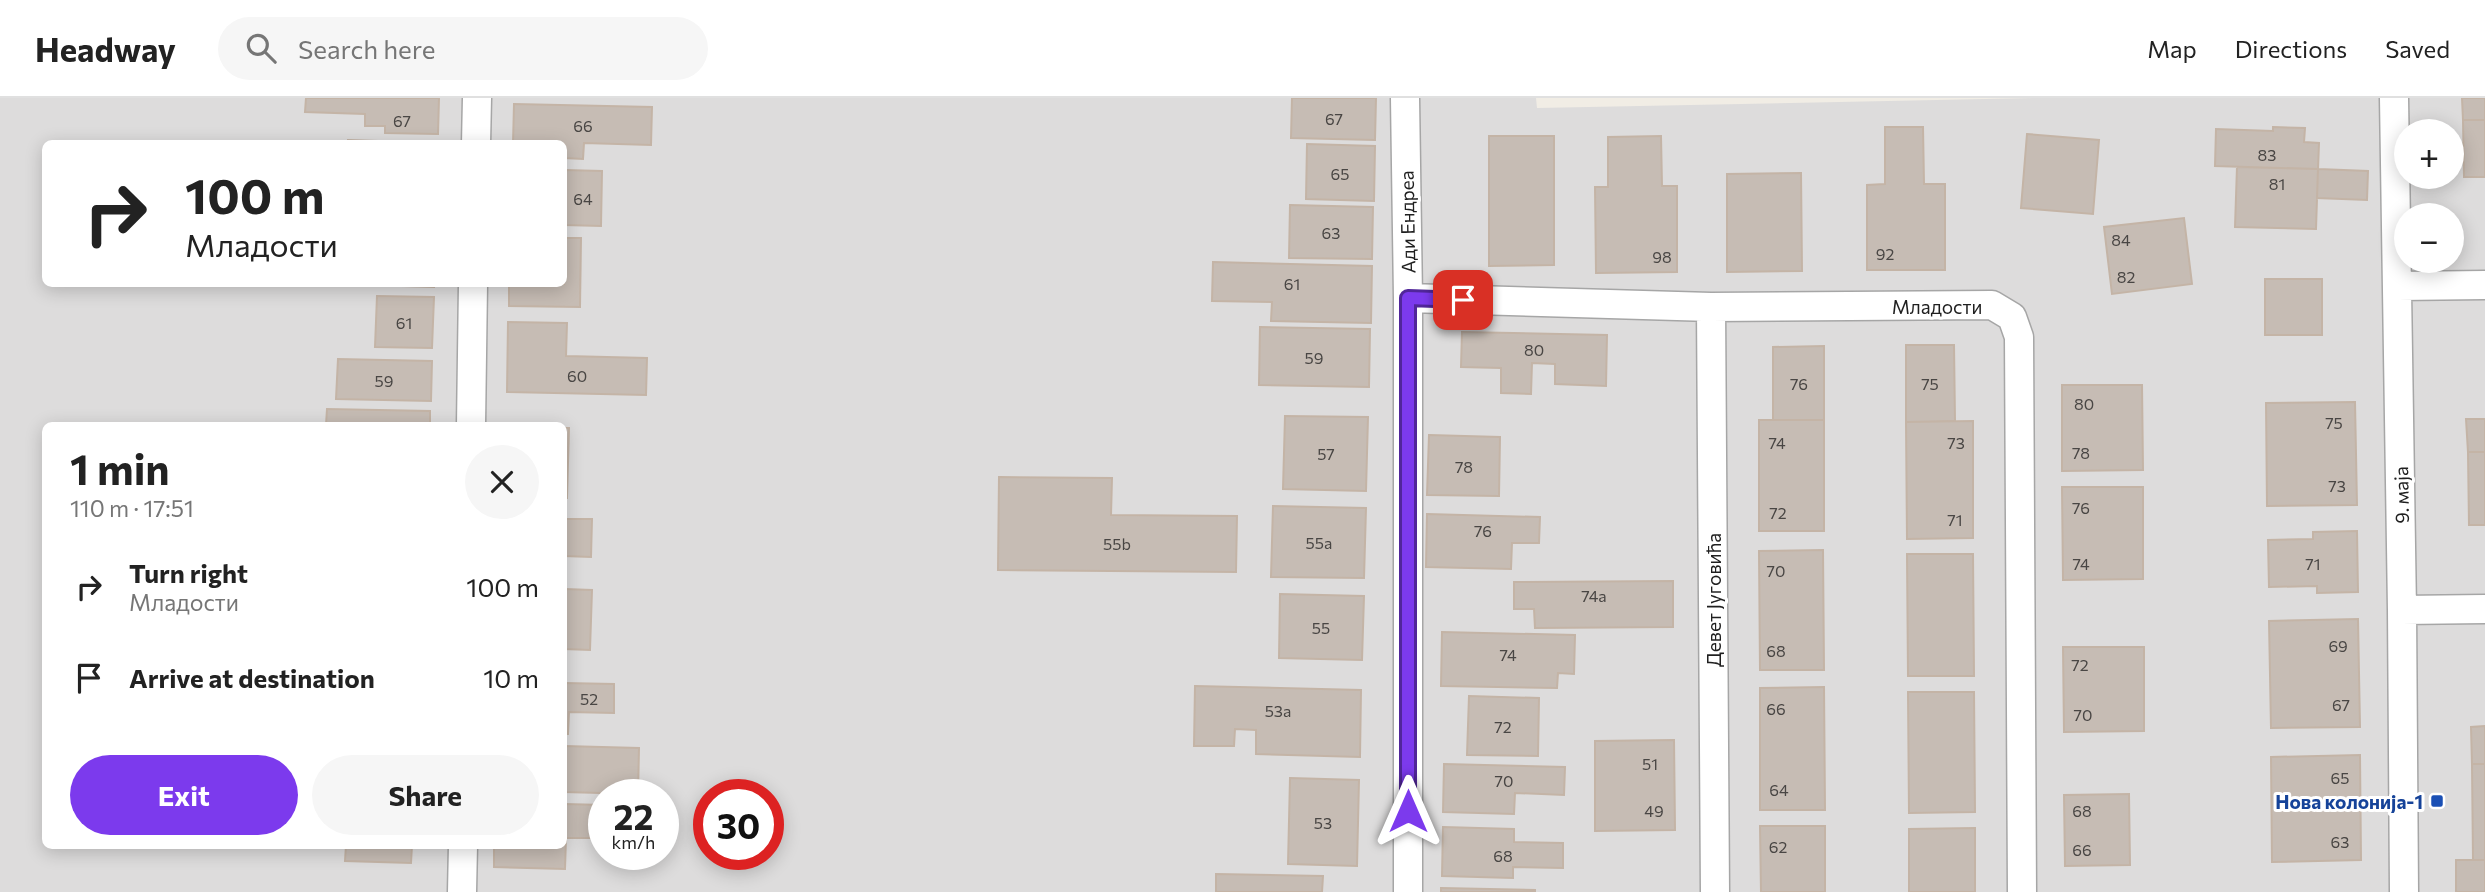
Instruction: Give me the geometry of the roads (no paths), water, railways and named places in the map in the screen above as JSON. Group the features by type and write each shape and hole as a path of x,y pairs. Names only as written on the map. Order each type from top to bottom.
{"street":[{"path":"476,140 477,98"},
{"name":"Ади Ендреа","path":"1405,98 1408,298 1408,892"},
{"name":"9. маја","path":"2394,98 2403,610 2404,892"},
{"path":"2398,286 2485,285"},
{"path":"471,422 473,287"},
{"name":"Младости","path":"1408,298 1712,307 1992,305 2012,317 2017,325 2020,350 2022,892"},
{"name":"Девет Југовића","path":"1712,307 1715,892"},
{"path":"2403,610 2485,609"},
{"path":"462,892 463,849"}],"place":[{"name":"Нова колонија-1","path":"2437,801"}]}
